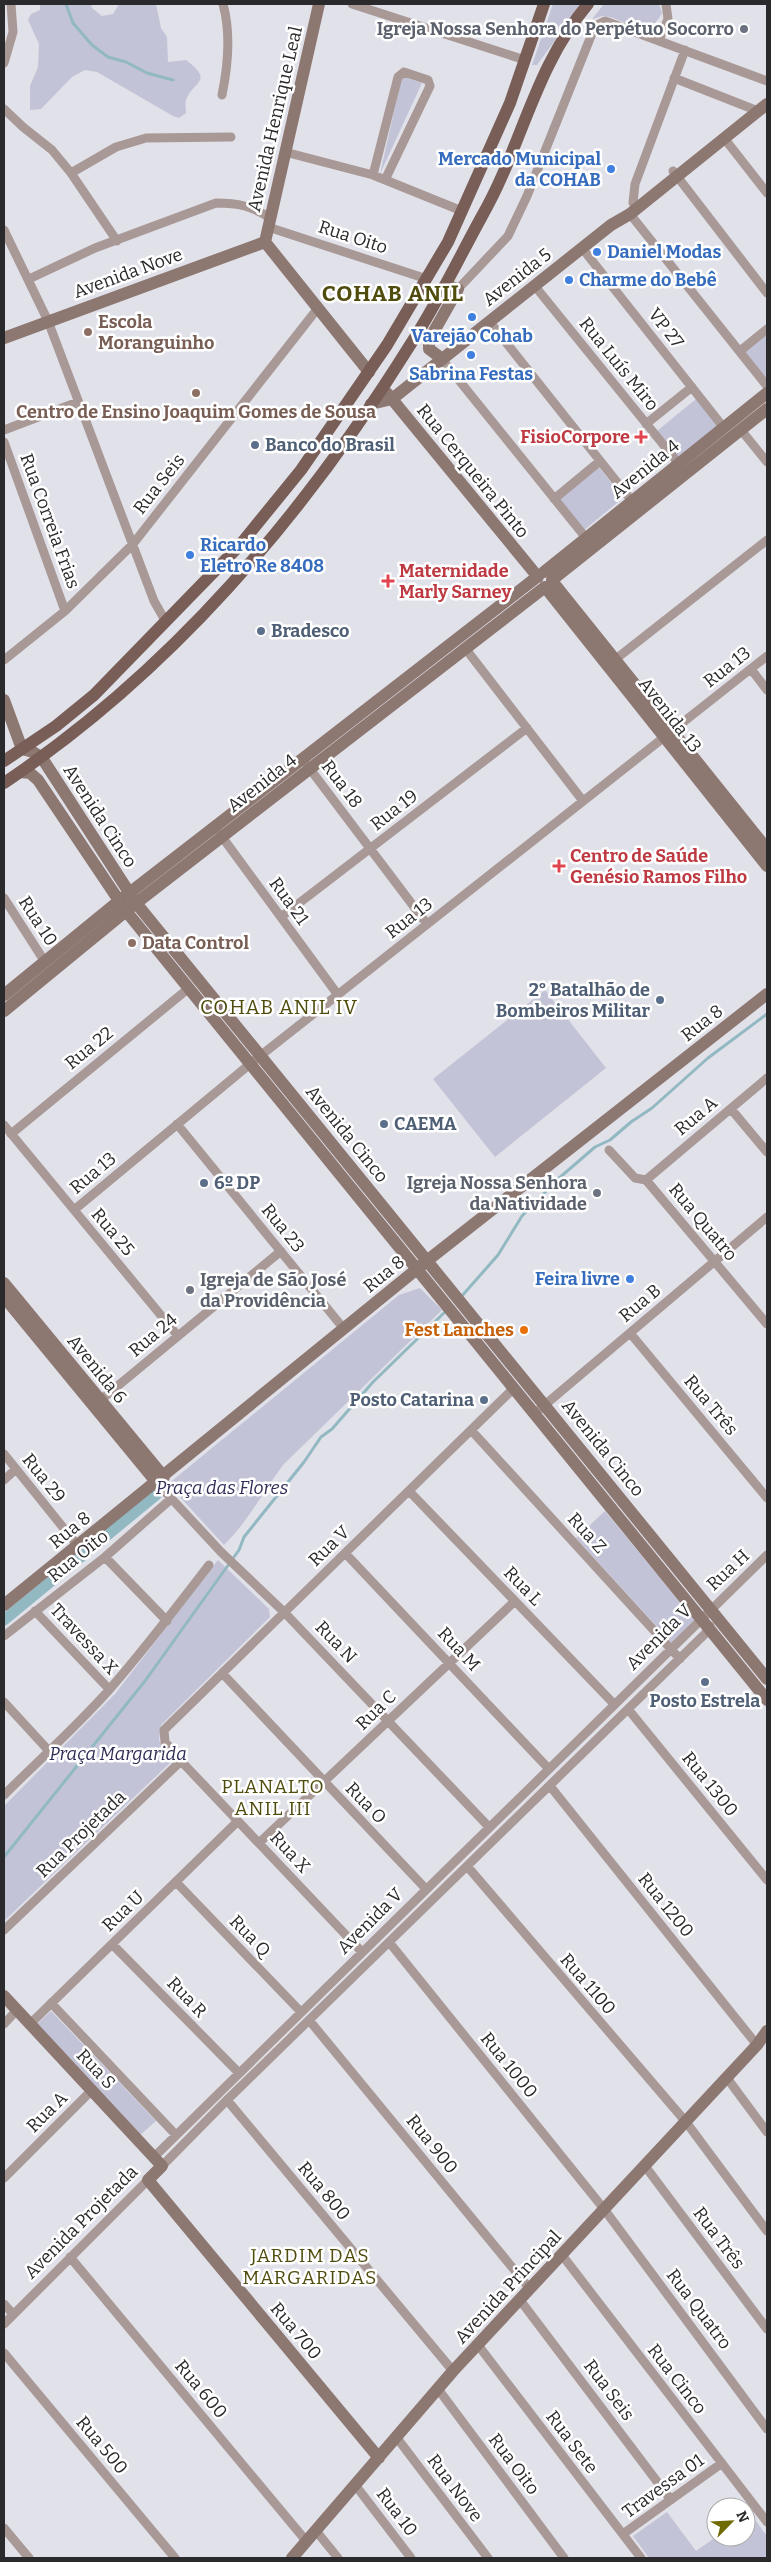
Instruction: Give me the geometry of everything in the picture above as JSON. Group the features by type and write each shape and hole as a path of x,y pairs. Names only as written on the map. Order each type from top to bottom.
{"main road":[{"name":"Avenida Henrique Leal","path":"264,242 319,4"},
{"path":"4,761 56,726 94,694 166,622 253,530 301,470 369,372 427,279 462,211 506,112 544,4"},
{"path":"4,783 42,758 103,711 180,640 264,549 342,449 413,341 494,196 527,108 548,64 570,27 588,4"},
{"name":"Avenida 5","path":"675,174 724,138 762,103"},
{"name":"Avenida 5","path":"371,404 392,399 441,358 632,209 762,103"},
{"path":"264,242 369,372"},
{"name":"Avenida Nove","path":"4,338 264,242"},
{"path":"441,358 435,356 429,349 429,340 458,289"},
{"name":"Rua Cerqueira Pinto","path":"382,388 545,580"},
{"name":"Avenida 4","path":"4,995 45,962 128,902 545,580 659,488 742,430 759,410 767,393"},
{"name":"Avenida 4","path":"335,742 465,648 545,580 586,538 632,501 659,488 679,464 724,428 759,410"},
{"name":"Avenida 13","path":"545,580 669,734 767,866"},
{"path":"4,700 22,749"},
{"name":"Avenida 13","path":"669,734 767,849"},
{"name":"Avenida Cinco","path":"22,749 33,752 42,758 128,902 261,1056 767,1679"},
{"name":"Avenida Cinco","path":"21,772 30,773 38,780 189,988 767,1700"},
{"name":"Avenida 4","path":"4,1011 128,902"},
{"name":"Rua 8","path":"4,1605 160,1480 428,1260 767,994"},
{"path":"333,1166 343,1156"},
{"name":"Avenida 6","path":"4,1283 97,1404"},
{"name":"Avenida 6","path":"4,1297 160,1480"},
{"name":"Rua S","path":"4,1996 158,2161"},
{"name":"Avenida Principal","path":"292,2558 317,2532 454,2371 765,2036"},
{"name":"Avenida Projetada","path":"148,2180 158,2161"},
{"name":"Rua 700","path":"148,2180 380,2458"}],"street":[{"path":"4,63 13,32 11,4"},
{"path":"222,95 226,76 227,40 223,4"},
{"path":"352,4 525,60"},
{"path":"659,40 668,20 666,4"},
{"path":"446,282 458,289 508,236 527,196 595,26 605,21 767,81"},
{"path":"685,50 635,184 632,209 767,386"},
{"path":"373,175 398,77 404,72 422,76 428,80 430,86 385,180"},
{"path":"674,78 762,103"},
{"path":"4,109 52,150 71,173 117,241"},
{"path":"71,173 116,147 146,138 231,137"},
{"path":"724,138 767,193"},
{"path":"285,152 373,175 462,211"},
{"path":"675,174 767,293"},
{"name":"Rua Oito","path":"29,279 95,248 216,203 238,203 254,208 269,222 427,279"},
{"path":"4,230 7,240 29,279 48,321 154,601 166,622"},
{"name":"VP 27","path":"582,248 724,428"},
{"name":"Rua Luís Miro","path":"534,285 679,464"},
{"name":"Rua Seis","path":"4,660 65,611 133,544 318,308"},
{"path":"489,321 632,501"},
{"path":"740,351 767,328"},
{"path":"441,358 586,538"},
{"path":"646,424 692,387"},
{"path":"4,430 78,402"},
{"path":"742,430 767,462"},
{"name":"Rua Correia Frias","path":"4,442 65,611"},
{"path":"554,499 600,461"},
{"path":"612,662 767,540"},
{"path":"465,648 584,801"},
{"name":"Rua 13","path":"74,1210 250,1064 767,656"},
{"path":"750,669 767,690"},
{"name":"Rua 19","path":"281,917 527,728"},
{"name":"Rua 18","path":"306,764 427,924"},
{"name":"Rua 21","path":"218,832 338,995"},
{"name":"Rua 10","path":"4,898 45,962"},
{"name":"Rua 22","path":"10,1134 189,988"},
{"name":"Rua A","path":"646,1180 767,1078"},
{"path":"731,1108 767,1152"},
{"name":"Rua 23","path":"177,1124 344,1329"},
{"name":"Rua 25","path":"4,1125 178,1336"},
{"name":"Rua Quatro","path":"609,1150 635,1178 646,1180 767,1324"},
{"name":"Rua B","path":"534,1413 767,1217"},
{"name":"Rua 24","path":"97,1404 280,1251"},
{"name":"Rua Três","path":"630,1333 767,1498"},
{"name":"Rua V","path":"166,1727 514,1388"},
{"name":"Rua Z","path":"471,1430 680,1658"},
{"name":"Rua 29","path":"4,1454 78,1546"},
{"path":"4,1480 16,1469"},
{"name":"Rua N","path":"160,1480 171,1499 221,1552 284,1612 489,1827"},
{"name":"Rua L","path":"409,1491 614,1704"},
{"name":"Rua Oito","path":"4,1636 105,1557 171,1499"},
{"name":"Rua M","path":"345,1553 549,1769"},
{"name":"Rua H","path":"710,1608 767,1555"},
{"path":"105,1557 166,1621"},
{"path":"4,1794 109,1689 166,1621 209,1565"},
{"name":"Rua C","path":"259,1843 515,1601"},
{"name":"Avenida V","path":"158,2161 176,2135 671,1649 710,1608"},
{"name":"Avenida V","path":"158,2161 227,2100 710,1629 710,1608"},
{"name":"Travessa X","path":"35,1611 109,1689"},
{"name":"Rua O","path":"222,1672 426,1889"},
{"path":"4,1702 49,1751"},
{"name":"Rua 1300","path":"628,1709 767,1880"},
{"name":"Rua X","path":"166,1727 163,1735 165,1742 181,1761 362,1952"},
{"name":"Rua Projetada","path":"4,1930 181,1761"},
{"name":"Rua 1200","path":"550,1786 765,2036"},
{"name":"Rua U","path":"30,2024 238,1822"},
{"name":"Rua 1100","path":"467,1866 686,2122 767,2231"},
{"name":"Rua Q","path":"176,1882 301,2012"},
{"name":"Rua 1000","path":"389,1942 604,2209"},
{"name":"Rua R","path":"112,1944 239,2073"},
{"name":"Rua S","path":"51,2003 176,2135"},
{"path":"4,2024 17,2010"},
{"name":"Rua 900","path":"309,2020 530,2289"},
{"path":"727,2078 767,2132"},
{"name":"Rua A","path":"4,2178 92,2090"},
{"name":"Rua 800","path":"227,2100 454,2371"},
{"name":"Rua Três","path":"645,2166 767,2329"},
{"name":"Avenida Projetada","path":"4,2324 148,2180"},
{"name":"Rua Quatro","path":"604,2209 767,2428"},
{"name":"Rua Cinco","path":"562,2255 767,2522"},
{"name":"Rua 600","path":"70,2257 307,2542"},
{"name":"Rua Seis","path":"520,2300 671,2500"},
{"path":"4,2304 13,2314"},
{"name":"Rua Sete","path":"478,2345 641,2558"},
{"name":"Rua 500","path":"4,2353 175,2558"},
{"name":"Rua Oito","path":"438,2389 564,2558"},
{"name":"Rua Nove","path":"397,2438 488,2558"},
{"name":"Travessa 01","path":"623,2534 722,2463"},
{"name":"Rua 10","path":"356,2486 411,2558"},
{"path":"4,2528 29,2558"},
{"path":"317,2532 338,2558"}],"green space":[{"path":"40,4 91,4 92,8 102,16 113,14 119,4 156,4 161,28 167,37 168,62 186,60 195,67 201,77 186,100 186,113 179,118 173,116 97,72 85,70 72,77 41,109 30,110 30,86 38,67 39,44 28,20 31,14 40,10"},
{"path":"553,4 582,4 537,65 532,65"},
{"path":"604,4 659,4 662,13 655,23 648,28 641,29 603,16 592,19"},
{"path":"402,76 422,83 380,174"},
{"path":"767,332 767,381 744,351"},
{"path":"696,399 720,427 680,459 657,431"},
{"path":"598,466 623,498 584,530 558,499"},
{"path":"545,990 606,1068 495,1157 433,1079"},
{"name":"Praça das Flores","path":"420,1288 442,1310 284,1464 241,1526 224,1545 168,1484 399,1295"},
{"path":"157,1491 161,1495 4,1625 4,1616"},
{"path":"605,1511 696,1622 672,1643 576,1538"},
{"name":"Praça Margarida","path":"218,1560 269,1609 270,1617 161,1725 159,1740 171,1762 4,1921 4,1806 115,1694"},
{"path":"51,2011 156,2121 139,2136 36,2025"},
{"path":"667,2512 696,2551 706,2544 706,2547 756,2547 756,2521 767,2536 767,2558 649,2558 633,2536"}],"waterway":[{"path":"66,4 73,23 92,45 108,57 126,62 147,73 173,80"},
{"path":"461,1297 498,1255 522,1216 558,1179 595,1147 610,1140 631,1122 652,1108 708,1058 767,1014"},
{"path":"4,1857 145,1681 239,1550 244,1537 304,1462 321,1437 332,1429 373,1382 447,1310"},
{"path":"4,1620 156,1495"}],"place":[{"name":"Igreja Nossa Senhora do Perpétuo Socorro","path":"744,29"},
{"name":"Mercado Municipal da COHAB","path":"611,169"},
{"name":"Daniel Modas","path":"597,252"},
{"name":"Charme do Bebê","path":"569,280"},
{"name":"Varejão Cohab","path":"472,317"},
{"name":"Escola Moranguinho","path":"88,332"},
{"name":"Sabrina Festas","path":"471,355"},
{"name":"Centro de Ensino Joaquim Gomes de Sousa","path":"196,393"},
{"name":"FisioCorpore","path":"641,437"},
{"name":"Banco do Brasil","path":"255,445"},
{"name":"Ricardo Eletro Re 8408","path":"190,555"},
{"name":"Maternidade Marly Sarney","path":"388,581"},
{"name":"Bradesco","path":"261,631"},
{"name":"Centro de Saúde Genésio Ramos Filho","path":"559,866"},
{"name":"Data Control","path":"132,943"},
{"name":"2° Batalhão de Bombeiros Militar","path":"660,1000"},
{"name":"CAEMA","path":"384,1124"},
{"name":"6º DP","path":"204,1183"},
{"name":"Igreja Nossa Senhora da Natividade","path":"597,1193"},
{"name":"Feira livre","path":"630,1279"},
{"name":"Igreja de São José da Providência","path":"190,1290"},
{"name":"Fest Lanches","path":"524,1330"},
{"name":"Posto Catarina","path":"484,1400"},
{"name":"Posto Estrela","path":"705,1682"}],"district":[{"name":"COHAB ANIL","path":"393,293"},
{"name":"COHAB ANIL IV","path":"279,1007"},
{"name":"PLANALTO ANIL III","path":"273,1797"},
{"name":"JARDIM DAS MARGARIDAS","path":"310,2266"}]}
